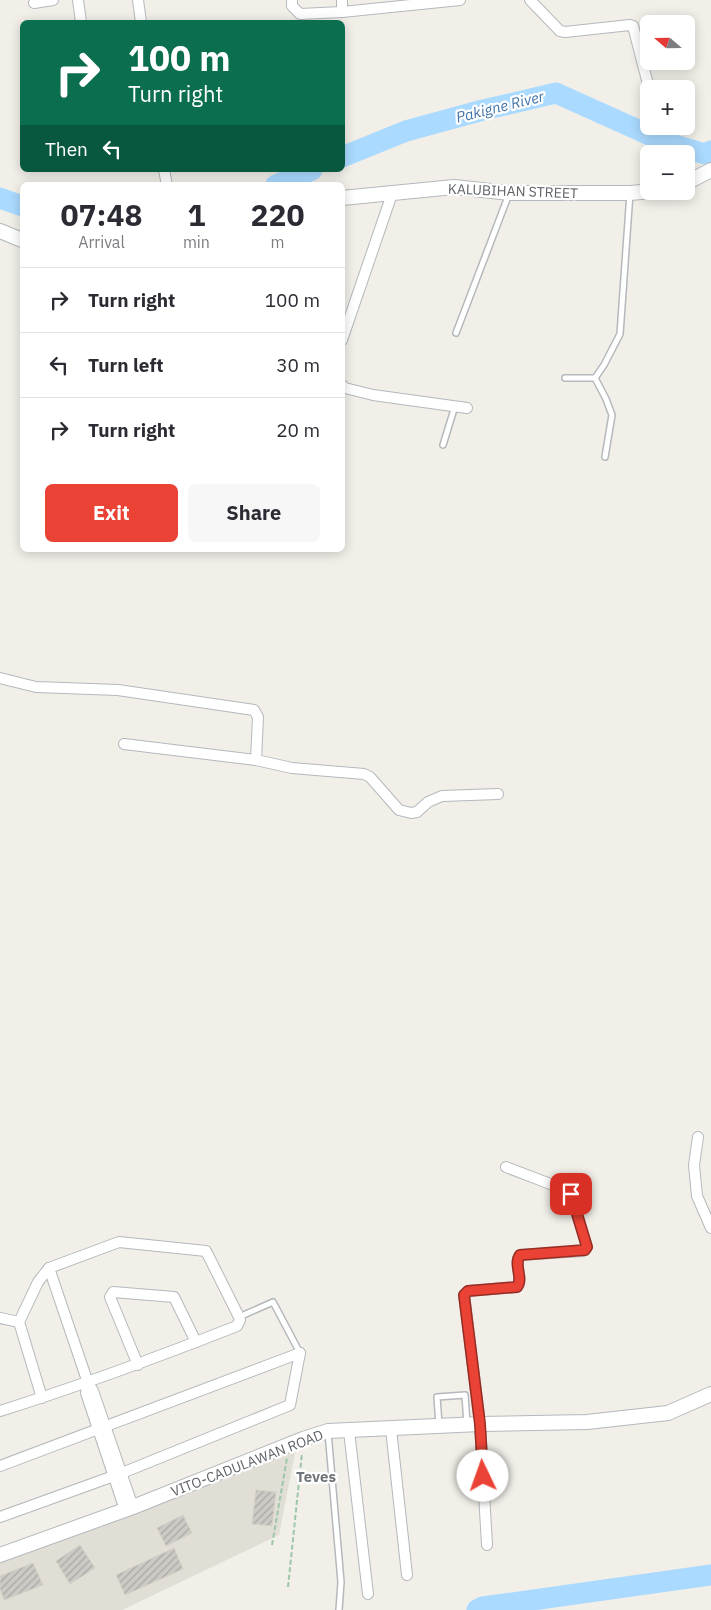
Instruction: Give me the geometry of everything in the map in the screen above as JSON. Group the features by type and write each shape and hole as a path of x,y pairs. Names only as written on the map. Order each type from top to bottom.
{"street":[{"path":"34,3 53,0"},
{"path":"78,0 81,20"},
{"path":"138,0 141,20"},
{"path":"292,0 292,6 300,14 342,12 393,4 460,0"},
{"path":"342,0 342,12"},
{"path":"530,0 560,31 632,25 647,80"},
{"path":"695,178 711,170"},
{"name":"KALUBIHAN STREET","path":"345,198 454,187 510,193 640,192"},
{"path":"345,331 392,194"},
{"path":"0,231 20,239"},
{"path":"345,388 365,393 467,408"},
{"path":"0,678 36,687 118,690 254,710 258,717 256,760"},
{"path":"124,744 256,760 292,768 364,774 370,777 399,810 411,813 417,812 428,802 442,796 498,794"},
{"path":"698,1137 694,1165 697,1196 711,1228"},
{"path":"487,1545 473,1419 464,1295 468,1291 517,1287 520,1282 517,1261 520,1255 583,1251 587,1247 571,1194 506,1167"},
{"path":"0,1411 42,1398 88,1383 237,1326 240,1320 239,1317 206,1251 119,1242 49,1268 38,1282 19,1322 42,1398"},
{"path":"49,1268 88,1383 93,1391 102,1429 129,1509"},
{"path":"138,1365 110,1297 112,1292 174,1297 196,1342"},
{"path":"0,1318 19,1322"},
{"path":"0,1466 300,1353"},
{"path":"0,1517 118,1475 290,1405 300,1353"},
{"name":"VITO-CADULAWAN ROAD","path":"0,1555 129,1509 290,1444 328,1431 439,1426 473,1419 587,1422 668,1413 711,1394"},
{"path":"391,1429 407,1575"},
{"path":"349,1431 368,1594"}],"lane":[{"path":"456,334 510,193"},
{"path":"595,378 620,334 630,193"},
{"path":"565,378 595,378"},
{"path":"595,378 612,415 605,457"},
{"path":"443,445 455,406"},
{"path":"239,1317 272,1302 300,1353"},
{"path":"439,1426 437,1398 465,1396 473,1419"},
{"path":"328,1431 341,1582 338,1610"}],"path":[{"path":"288,1587 303,1439"},
{"path":"272,1545 290,1444"}],"shaded area":[{"path":"296,1448 279,1535 122,1610 0,1610 0,1563"}],"building":[{"path":"256,1490 276,1492 272,1526 252,1524"},
{"path":"183,1515 192,1533 166,1546 157,1528"},
{"path":"80,1545 95,1568 70,1584 56,1561"},
{"path":"174,1548 183,1569 125,1595 116,1575"},
{"path":"33,1563 43,1585 4,1600 0,1589 0,1576"}],"waterway":[{"name":"Pakigne River","path":"345,156 406,131 556,93 665,142 705,154 711,151"},
{"name":"Pakigne River","path":"283,182 307,172"},
{"name":"Pakigne River","path":"0,198 20,205"},
{"path":"477,1610 483,1607 711,1575"}],"district":[{"name":"Teves","path":"316,1477"}],"route":[{"path":"483,1476 480,1424 463,1296 468,1291 519,1286 517,1258 520,1255 585,1250 587,1247 571,1194"}]}
